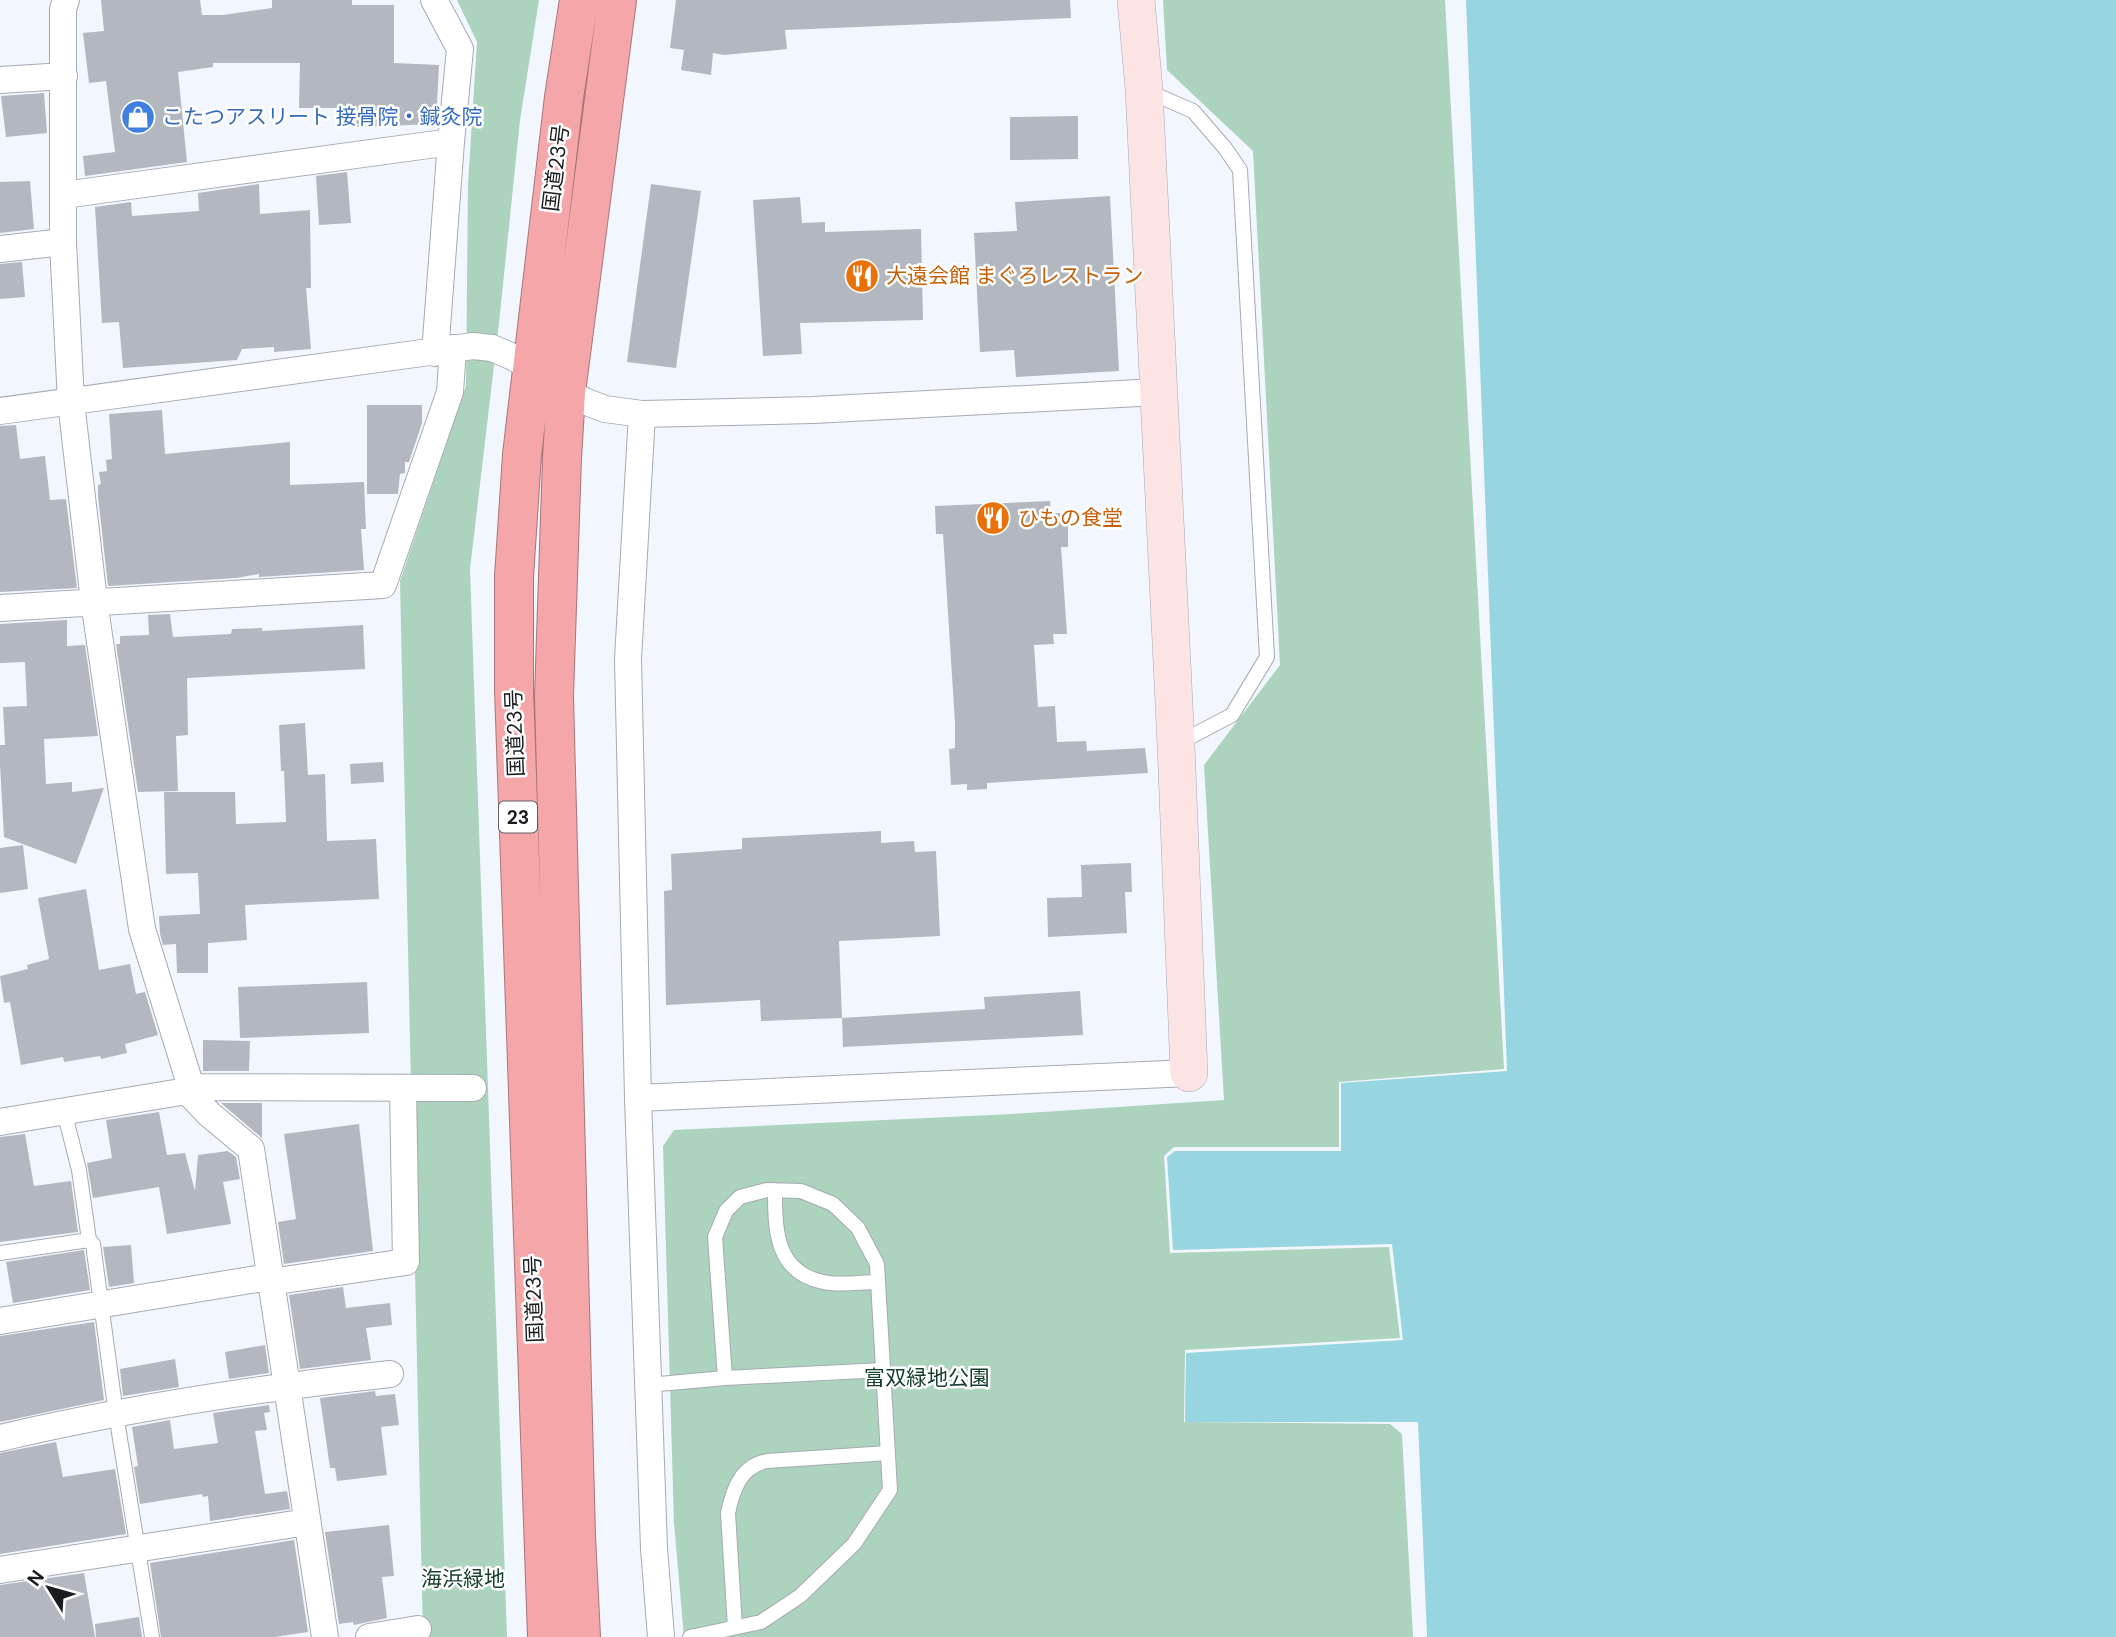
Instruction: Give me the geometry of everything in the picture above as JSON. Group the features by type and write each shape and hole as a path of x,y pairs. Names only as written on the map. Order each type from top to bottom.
{"highway":[{"name":"国道23号","path":"547,1637 514,690 514,577 522,455 564,97 579,0"},
{"name":"国道23号","path":"582,1637 575,1508 554,696 566,392 617,0"}],"street":[{"path":"66,0 63,9 63,242 71,402 94,601 142,929 189,1089 209,1114 251,1149 325,1637"},
{"path":"0,608 383,585 450,392 444,350 451,142 460,49 434,0"},
{"path":"638,1098 1189,1073 1144,89 1136,0"},
{"path":"0,80 64,76"},
{"path":"64,195 451,142"},
{"path":"0,249 63,242"},
{"path":"0,411 444,350 492,348 532,368 566,392 605,409 642,414 813,410 1158,392"},
{"path":"642,414 628,659 638,1098 654,1548 661,1637"},
{"path":"0,1321 100,1303 406,1262 403,1088"},
{"path":"0,1122 189,1089 473,1088"},
{"path":"0,1438 116,1414 285,1385 390,1374"},
{"path":"0,1570 307,1522"},
{"path":"369,1637 418,1629"}],"lane":[{"path":"1144,89 1193,111 1240,170 1267,657 1232,715 1176,745"},
{"path":"64,1111 79,1170 89,1240 93,1244 116,1414 152,1637"},
{"path":"690,1637 761,1622 800,1596 854,1544 890,1490 877,1264 858,1228 833,1204 801,1191 768,1190 740,1197 726,1211 715,1237 725,1378"},
{"path":"775,1190 775,1231 789,1263 806,1277 824,1283 877,1282"},
{"path":"0,1254 89,1240"},
{"path":"649,1385 725,1378 883,1370"},
{"path":"735,1628 728,1513 732,1494 740,1479 754,1464 888,1453"}],"green space":[{"name":"海浜緑地","path":"457,0 539,0 520,120 470,569 507,1637 423,1637 400,581 466,386 468,184 477,42"},
{"name":"富双緑地公園","path":"1163,0 1445,0 1504,1069 1339,1082 1339,1147 1174,1147 1164,1156 1170,1253 1389,1247 1400,1338 1185,1350 1184,1422 1390,1424 1402,1434 1413,1637 684,1637 674,1523 663,1146 674,1130 1012,1114 1224,1100 1204,765 1280,665 1253,151 1167,70"}],"water":[{"path":"1466,0 2116,0 2116,1637 1427,1637 1418,1422 1185,1422 1186,1353 1403,1340 1392,1244 1173,1250 1167,1157 1175,1151 1341,1151 1341,1083 1507,1071"}],"building":[{"path":"101,0 200,0 202,15 272,8 272,0 352,0 352,5 394,5 394,63 439,65 436,124 356,127 356,108 299,108 300,63 213,63 213,67 178,72 187,162 85,176 83,156 115,152 106,81 89,83 83,33 104,31"},
{"path":"676,0 1070,0 1071,18 785,30 787,49 724,55 713,53 711,75 681,70 684,50 670,48"},
{"path":"44,93 47,133 6,137 1,96"},
{"path":"1078,116 1078,159 1010,160 1010,117"},
{"path":"347,172 351,223 319,225 316,176"},
{"path":"30,181 34,229 0,233 0,182"},
{"path":"259,184 260,214 310,210 311,288 306,288 311,349 274,352 274,347 242,349 237,360 123,368 119,322 102,323 95,207 131,202 132,216 199,211 198,193"},
{"path":"651,184 701,191 676,368 627,362"},
{"path":"1110,196 1119,371 1016,377 1014,350 980,352 974,233 1017,231 1015,202"},
{"name":"大遠会館 まぐろレストラン","path":"800,197 802,223 825,222 825,232 921,229 923,320 800,323 802,354 763,356 753,200"},
{"path":"22,262 25,297 0,299 0,264"},
{"path":"367,405 422,405 422,423 409,462 405,462 405,473 400,474 398,494 367,494"},
{"path":"162,410 165,454 290,442 290,485 364,482 366,529 361,529 364,570 259,577 259,574 236,578 108,586 98,485 101,484 99,472 107,471 106,460 112,459 109,414"},
{"path":"16,425 20,459 45,456 50,500 66,499 77,588 0,592 0,426"},
{"path":"1050,501 1051,513 1068,513 1068,547 1061,547 1067,634 1053,634 1054,644 1034,645 1038,707 1055,706 1057,742 1086,741 1087,751 1145,748 1148,773 987,783 987,789 967,790 967,784 951,785 949,749 955,748 955,723 943,534 936,534 935,506"},
{"path":"170,614 173,637 231,634 232,629 262,628 262,631 363,625 365,669 187,678 188,735 176,736 178,791 138,792 116,644 120,644 120,636 149,635 148,615"},
{"path":"67,620 67,646 85,645 98,736 44,739 46,784 72,782 72,792 104,788 76,864 4,837 0,765 0,745 5,745 3,707 27,706 25,662 0,663 0,624"},
{"path":"305,723 308,775 325,774 327,841 376,839 379,899 245,905 247,940 208,943 208,973 177,973 176,944 163,945 159,916 200,914 198,873 166,874 164,792 235,792 236,824 286,822 279,725"},
{"path":"383,762 384,782 351,784 350,764"},
{"path":"881,831 881,843 914,841 915,852 936,851 940,936 839,941 842,1018 761,1021 760,1000 666,1005 664,891 672,890 671,854 742,849 742,838"},
{"path":"23,845 28,889 0,893 0,848"},
{"path":"1131,863 1132,892 1125,892 1127,933 1048,937 1047,898 1082,897 1081,865"},
{"path":"86,889 99,970 130,964 136,994 145,992 158,1035 125,1044 127,1053 101,1059 100,1056 64,1062 63,1057 21,1065 10,1002 4,1003 0,976 28,969 27,965 49,959 38,898"},
{"path":"367,982 369,1033 240,1038 238,987"},
{"path":"1080,991 1083,1035 843,1047 842,1018 985,1009 984,997"},
{"path":"203,1040 250,1041 249,1071 203,1071"},
{"path":"221,1103 262,1103 262,1138"},
{"path":"159,1112 167,1155 185,1153 195,1191 198,1155 228,1151 236,1157 240,1179 223,1182 231,1224 167,1234 159,1187 93,1198 87,1163 112,1158 106,1120"},
{"path":"359,1124 373,1251 284,1264 278,1222 296,1219 284,1134"},
{"path":"25,1134 34,1186 71,1181 78,1232 0,1242 0,1137"},
{"path":"131,1245 134,1283 109,1287 103,1247"},
{"path":"84,1250 90,1290 13,1303 6,1262"},
{"path":"343,1287 346,1308 390,1303 392,1325 366,1328 371,1360 300,1369 289,1295"},
{"path":"94,1322 104,1400 0,1422 0,1336"},
{"path":"265,1345 269,1373 229,1379 225,1352"},
{"path":"175,1359 179,1387 123,1396 120,1369"},
{"path":"375,1391 376,1396 395,1394 399,1425 381,1427 387,1475 337,1481 335,1468 330,1468 320,1398"},
{"path":"269,1405 270,1412 264,1413 267,1430 255,1431 265,1494 287,1491 290,1509 210,1521 208,1496 203,1497 202,1494 140,1504 134,1467 138,1466 132,1427 170,1420 174,1449 218,1443 213,1413"},
{"path":"56,1442 63,1477 115,1469 126,1534 0,1554 0,1453"},
{"path":"389,1525 394,1576 382,1577 387,1618 354,1625 353,1622 339,1624 325,1532"},
{"path":"294,1540 308,1632 275,1637 161,1637 150,1563"},
{"path":"84,1573 95,1637 0,1637 0,1585"},
{"path":"139,1617 142,1637 96,1637 95,1624"}],"place":[{"name":"こたつアスリート 接骨院・鍼灸院","path":"138,117"},
{"name":"大遠会館 まぐろレストラン","path":"862,276"},
{"name":"ひもの食堂","path":"993,518"}]}
